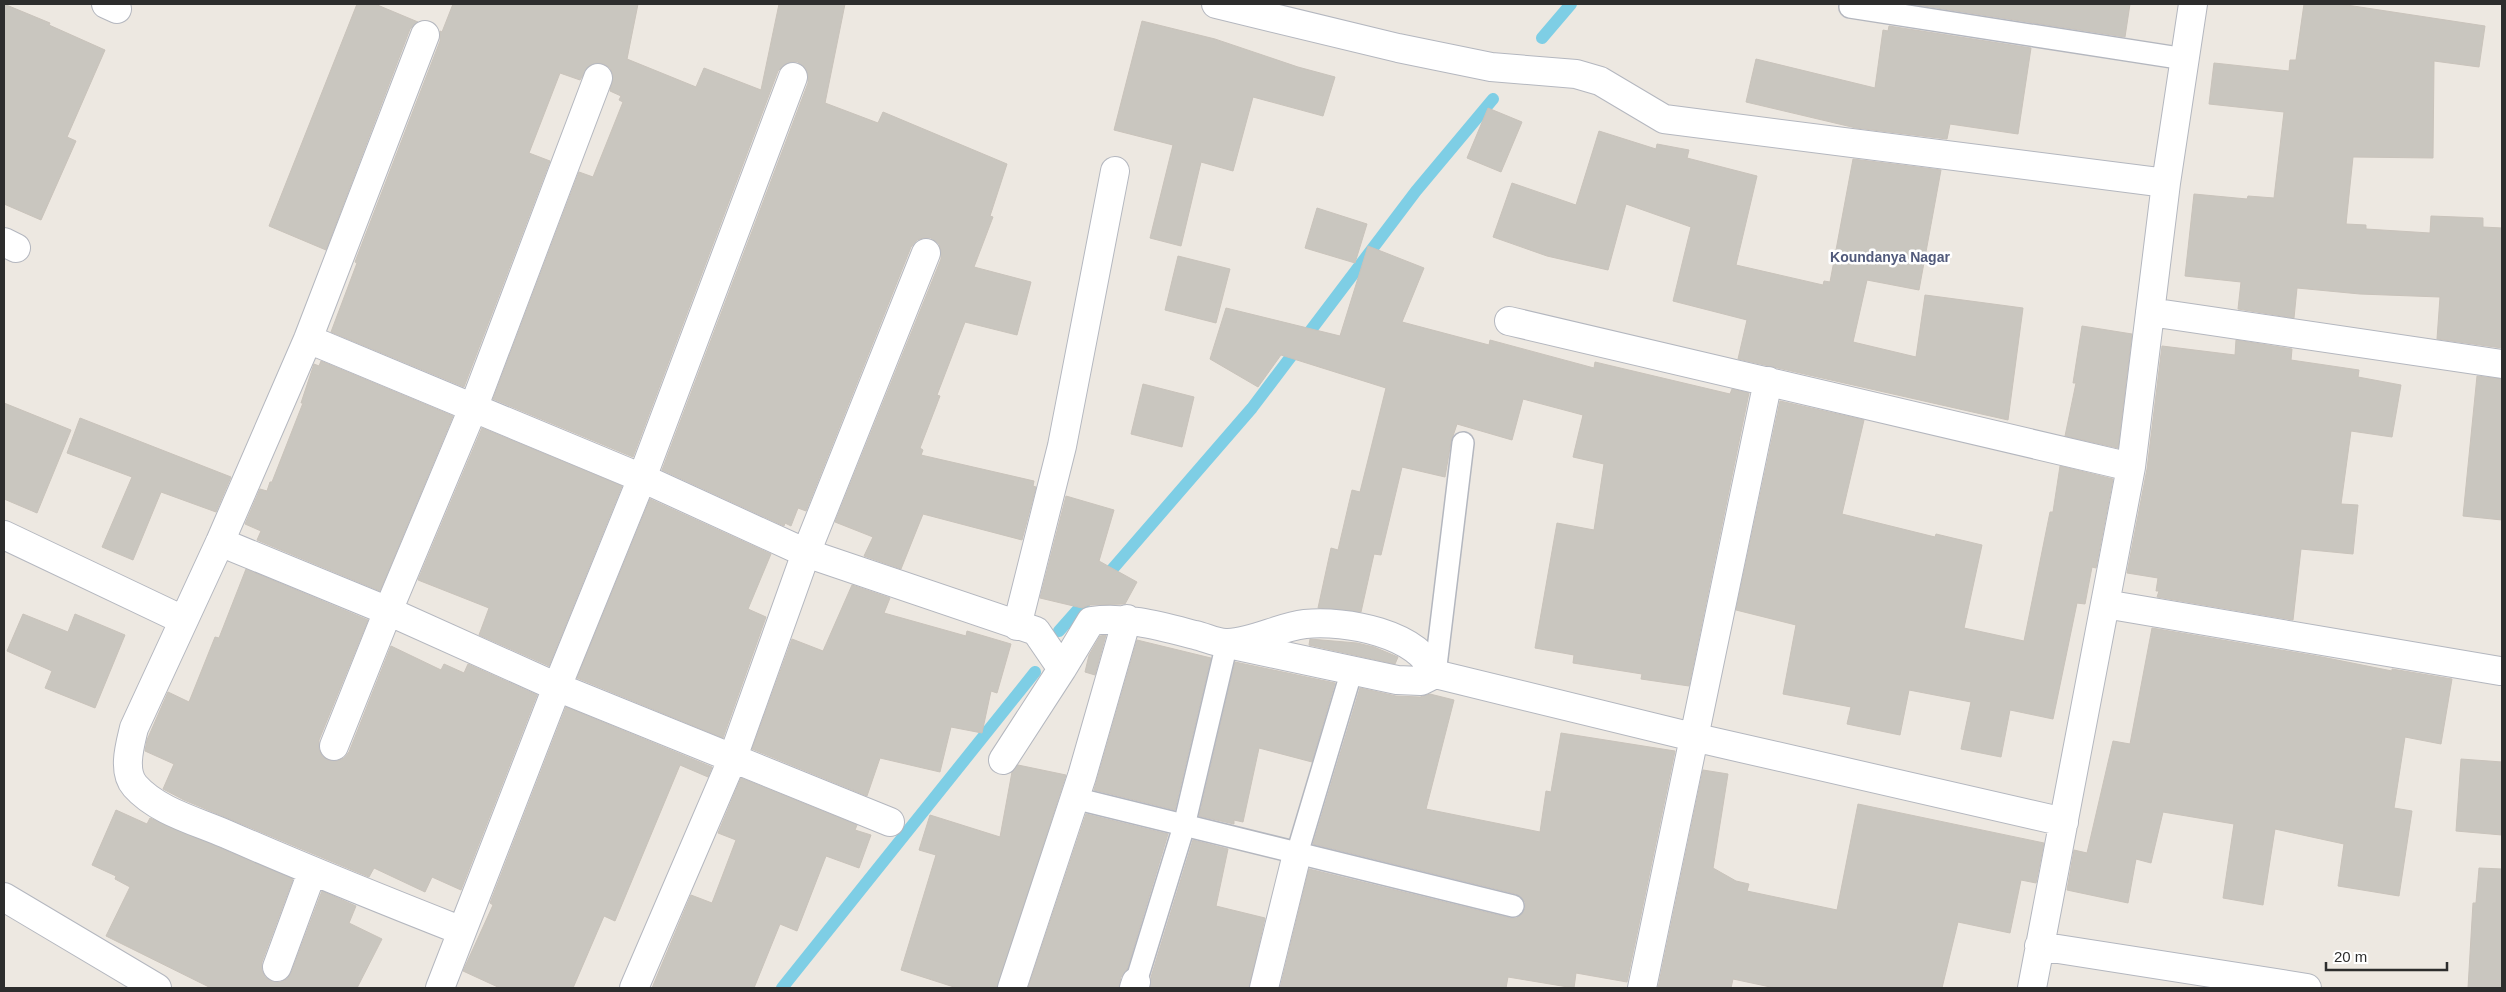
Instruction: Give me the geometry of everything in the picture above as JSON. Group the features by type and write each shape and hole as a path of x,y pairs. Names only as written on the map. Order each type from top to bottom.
{"street":[{"path":"1216,4 1398,48 1491,68 1576,74 1600,81 1664,119 2166,183"},
{"path":"2032,988 2131,466 2166,183 2193,4"},
{"path":"426,35 308,339 220,542 134,728 129,757 129,772 134,786 157,805 312,872 462,931"},
{"path":"440,988 557,687 642,478 793,77"},
{"path":"334,746 474,406 598,78"},
{"path":"1017,626 1062,446 1115,171"},
{"path":"634,988 732,760 806,553 926,252"},
{"path":"2150,312 2502,364"},
{"path":"1509,321 2131,466"},
{"path":"308,339 474,406 642,478 806,553 1036,632 1062,669"},
{"path":"1642,988 1768,382"},
{"path":"4,535 184,620"},
{"path":"220,542 388,611 557,687 732,760 890,822"},
{"path":"2105,604 2500,672"},
{"path":"1003,760 1062,669 1091,620 1127,619 1227,644 1396,680 1421,681 1435,674 1693,737 2064,822"},
{"path":"1012,988 1074,798 1127,619"},
{"path":"1227,644 1304,624 1343,624 1400,639 1422,653 1430,662 1435,674"},
{"path":"1264,988 1297,854"},
{"path":"277,967 312,872"},
{"path":"4,897 157,988"},
{"path":"2039,946 2307,988"}],"lane":[{"path":"1850,7 2185,59"},
{"path":"1435,674 1463,443"},
{"path":"1135,985 1184,826 1227,644"},
{"path":"1297,854 1352,670"},
{"path":"1074,798 1513,906"}],"building":[{"path":"4,4 50,23 49,25 105,50 67,137 76,141 41,220 4,204"},
{"path":"357,4 375,4 418,22 410,29 326,250 269,226"},
{"path":"453,4 638,4 627,59 696,87 704,68 761,90 779,4 845,4 825,103 878,123 883,112 1007,164 990,216 993,217 974,267 1031,282 1017,335 965,322 937,395 940,396 920,448 923,450 921,455 1034,481 1033,486 1036,487 1022,540 923,514 901,569 864,556 873,537 835,522 941,259 939,244 931,238 917,240 911,247 806,511 798,508 791,526 785,523 784,526 662,470 808,83 808,75 805,68 798,62 784,65 778,71 633,457 493,399 579,172 593,177 623,102 619,100 621,96 610,91 613,75 610,68 604,64 596,63 589,66 580,80 560,73 529,153 550,161 464,387 331,332 357,263 355,262 440,41 440,31 442,32"},
{"path":"1911,4 2130,4 2125,37"},
{"path":"2304,4 2340,4 2485,26 2479,67 2434,61 2433,158 2353,157 2346,224 2366,225 2366,229 2430,233 2431,216 2483,218 2483,227 2502,228 2502,348 2437,339 2440,297 2360,294 2297,288 2294,318 2238,309 2241,282 2185,276 2194,194 2247,199 2248,196 2274,198 2284,112 2209,104 2214,63 2289,71 2290,60 2296,60"},
{"path":"1142,21 1215,39 1298,67 1335,77 1323,116 1253,97 1233,171 1201,162 1181,246 1150,238 1173,145 1114,130"},
{"path":"1889,26 2031,48 2018,134 1950,124 1947,139 1856,128 1746,102 1756,59 1875,88 1883,30 1888,31"},
{"path":"1488,108 1522,122 1501,172 1467,158"},
{"path":"1599,131 1656,149 1657,144 1689,150 1687,158 1757,176 1736,265 1823,285 1824,281 1830,282 1853,159 1941,170 1919,290 1867,280 1853,342 1916,357 1925,295 2023,308 2008,420 1738,359 1747,320 1673,301 1691,227 1626,204 1608,270 1547,256 1493,237 1512,183 1576,205"},
{"path":"1317,208 1367,224 1355,263 1305,248"},
{"path":"1368,246 1424,268 1402,322 1489,345 1490,340 1594,368 1595,362 1730,394 1732,389 1749,393 1689,686 1641,679 1642,674 1573,663 1574,655 1535,648 1557,523 1594,530 1604,464 1573,457 1583,415 1523,399 1512,440 1457,424 1451,442 1445,477 1402,467 1381,555 1374,554 1361,612 1318,608 1331,548 1338,550 1352,490 1360,492 1386,388 1281,355 1258,387 1210,359 1226,308 1340,336"},
{"path":"1178,256 1230,269 1216,323 1165,310"},
{"path":"2082,326 2132,334 2118,448 2065,436 2076,383 2073,383"},
{"path":"2236,340 2292,349 2291,360 2359,370 2358,377 2401,385 2392,437 2351,431 2341,504 2358,505 2353,554 2301,549 2293,620 2157,597 2159,591 2156,591 2158,578 2127,573 2147,469 2162,346 2235,355"},
{"path":"321,361 453,416 380,591 257,540 261,531 245,524 260,489 267,491 270,482 272,482 303,403 301,403 314,364 319,366"},
{"path":"2477,376 2502,379 2502,520 2463,516"},
{"path":"1143,384 1194,397 1182,447 1131,434"},
{"path":"1780,401 1864,420 1842,514 1935,537 1936,534 1982,545 1964,628 2024,641 2050,512 2053,512 2060,466 2113,479 2096,568 2092,567 2085,604 2077,603 2053,719 2010,710 2001,757 1961,749 1971,702 1909,690 1900,735 1847,724 1851,707 1783,694 1796,625 1736,610"},
{"path":"4,403 71,430 37,513 4,499"},
{"path":"80,418 231,477 216,512 161,492 133,560 102,547 132,477 67,453"},
{"path":"482,428 622,486 549,666 479,635 489,608 418,580"},
{"path":"1066,496 1114,510 1099,561 1137,582 1125,604 1090,605 1082,608 1040,598"},
{"path":"650,499 771,554 748,609 766,617 723,738 577,678"},
{"path":"246,569 368,620 319,740 319,749 322,756 328,760 337,761 344,758 349,752 391,646 441,670 444,664 464,673 468,664 537,695 461,890 432,877 425,892 374,868 369,877 184,800 163,789 174,764 145,751 147,740 168,692 189,702 215,637 219,638"},
{"path":"852,585 890,598 884,613 966,636 967,631 1011,644 997,693 991,691 982,733 951,727 940,772 880,758 867,796 752,749 792,639 823,651"},
{"path":"23,614 68,632 75,614 125,635 95,708 45,688 52,671 7,651"},
{"path":"2152,628 2392,671 2392,669 2452,679 2441,744 2405,737 2394,808 2412,811 2399,896 2338,886 2344,844 2275,829 2263,905 2223,898 2234,824 2163,812 2151,863 2136,859 2128,903 2067,890 2074,850 2087,853 2113,741 2130,744"},
{"path":"1106,635 1095,675 1085,672 1089,655 1100,636"},
{"path":"1310,639 1357,643 1374,647 1398,657 1395,664 1309,645"},
{"path":"1137,640 1211,658 1175,810 1094,790"},
{"path":"1235,662 1335,683 1312,762 1259,748 1243,822 1234,820 1234,824 1199,816"},
{"path":"1360,688 1396,696 1420,697 1430,694 1454,700 1426,809 1540,832 1546,791 1551,792 1561,733 1675,751 1627,982 1576,973 1574,988 1508,977 1506,988 1280,988 1309,869 1510,918 1517,918 1525,909 1525,902 1516,894 1313,844"},
{"path":"566,707 712,767 708,777 680,765 615,921 604,916 573,988 500,988 463,971 493,905 490,903"},
{"path":"2461,759 2502,762 2502,835 2456,831"},
{"path":"1018,765 1066,775 997,988 957,988 901,970 936,855 919,850 930,815 1000,837 1012,772"},
{"path":"1703,770 1728,774 1713,868 1736,881 1749,884 1747,891 1837,910 1858,804 2044,843 2036,883 2021,880 2010,933 1958,922 1942,988 1775,988 1733,979 1731,988 1658,988"},
{"path":"741,778 857,825 855,830 871,835 859,868 826,856 797,931 780,924 754,988 652,988 691,895 712,903 736,840 718,833"},
{"path":"116,810 147,824 150,818 293,879 262,962 262,970 265,977 271,981 280,982 287,979 291,973 322,891 356,906 349,923 382,939 357,988 211,988 106,936 130,887 115,879 116,876 92,865"},
{"path":"1086,814 1168,834 1127,970 1121,977 1119,988 1028,988"},
{"path":"1193,840 1228,849 1216,906 1265,918 1249,988 1150,988 1151,977"},
{"path":"2479,868 2502,869 2502,988 2468,988 2473,903 2476,903"}],"waterway":[{"path":"1542,38 1571,4"},
{"path":"1103,580 1252,408 1416,191 1493,99"},
{"path":"1059,631 1090,596"},
{"path":"782,988 1035,672"}],"district":[{"name":"Koundanya Nagar","path":"1890,257"}]}
